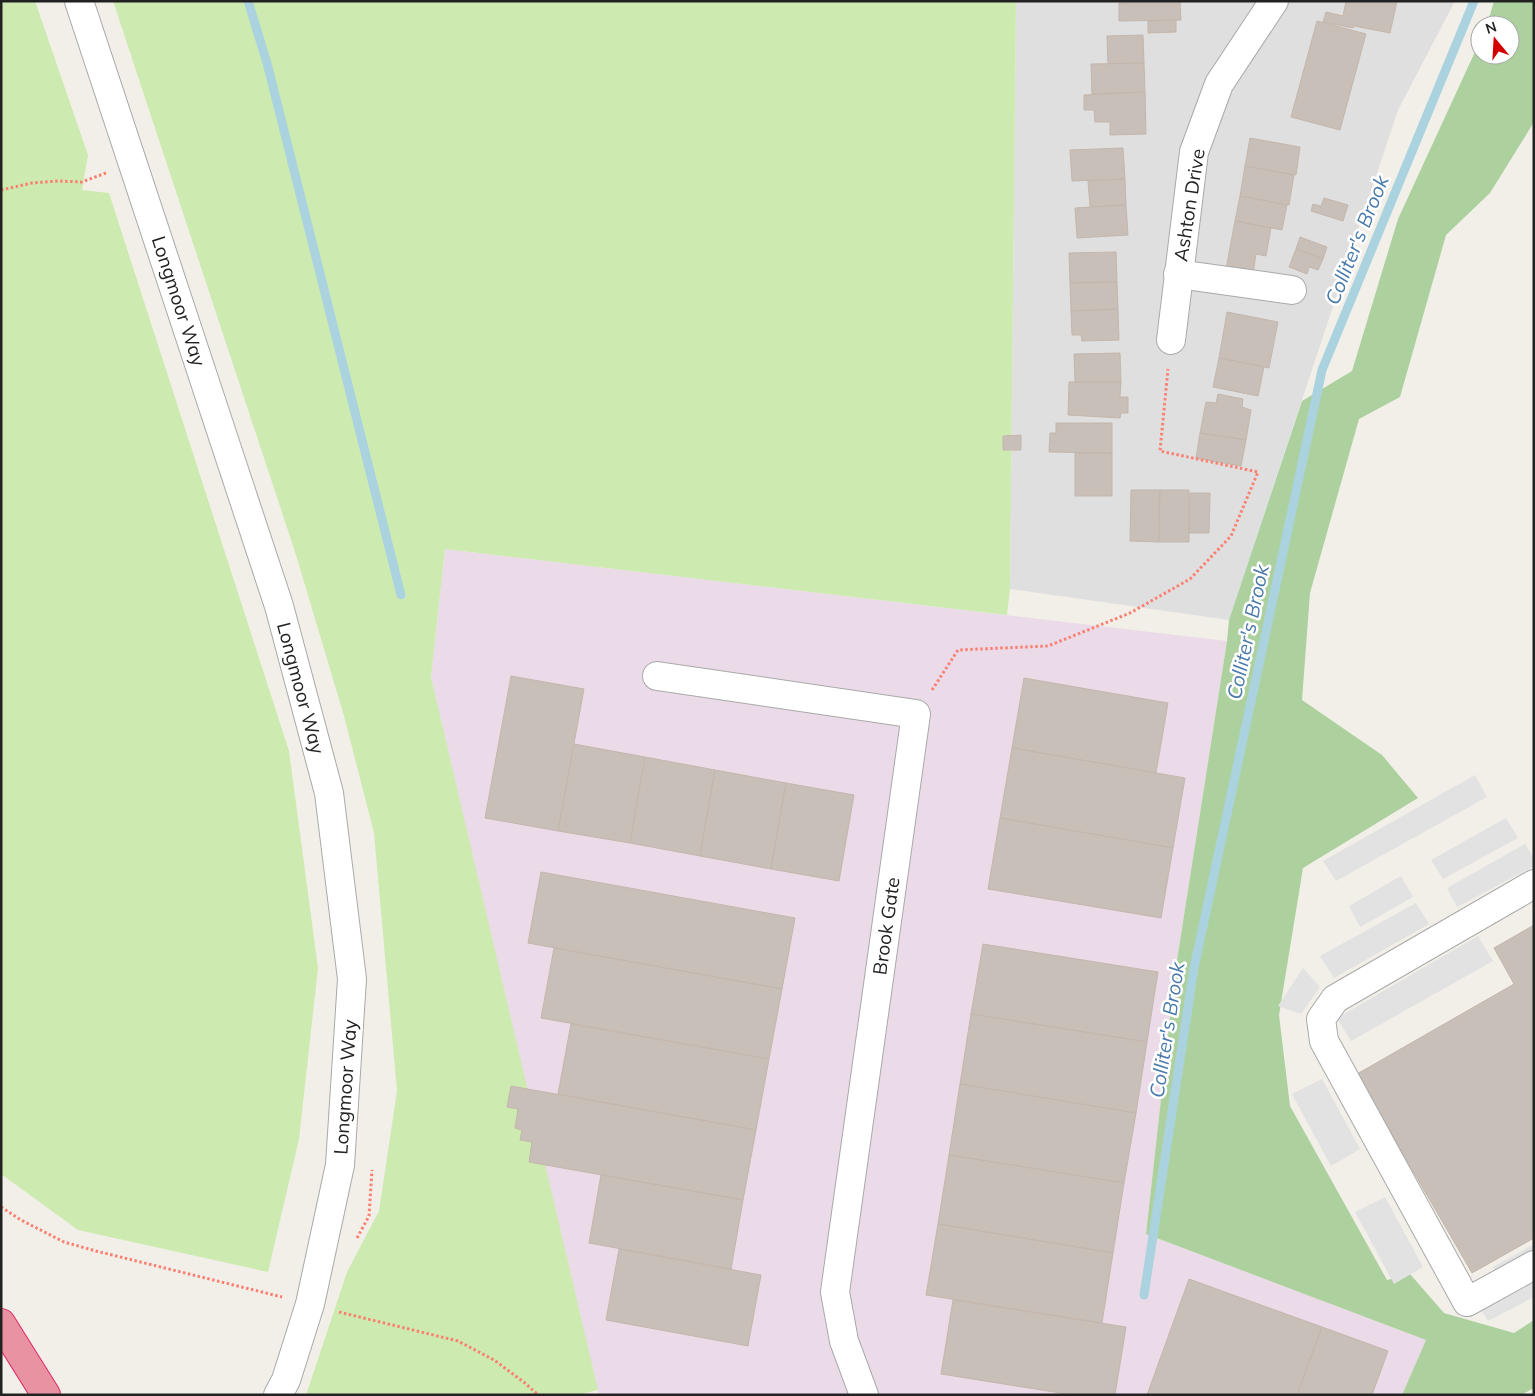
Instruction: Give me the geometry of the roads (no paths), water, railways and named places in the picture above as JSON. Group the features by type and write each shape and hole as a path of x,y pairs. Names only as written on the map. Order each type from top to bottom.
{"highway":[{"path":"1,1323 46,1395"}],"street":[{"name":"Longmoor Way","path":"79,1 279,606 329,793 352,979 340,1165 310,1304 286,1380 278,1395"},
{"name":"Ashton Drive","path":"1171,340 1194,152 1219,84 1274,1"},
{"path":"1178,274 1292,290"},
{"name":"Brook Gate","path":"657,676 916,714 835,1292 844,1341 864,1395"},
{"path":"1534,884 1335,999 1322,1019 1324,1040 1467,1302 1534,1265"}],"waterway":[{"path":"248,1 267,63 401,595"},
{"name":"Colliter's Brook","path":"1144,1295 1194,968 1322,370 1474,1"}]}
